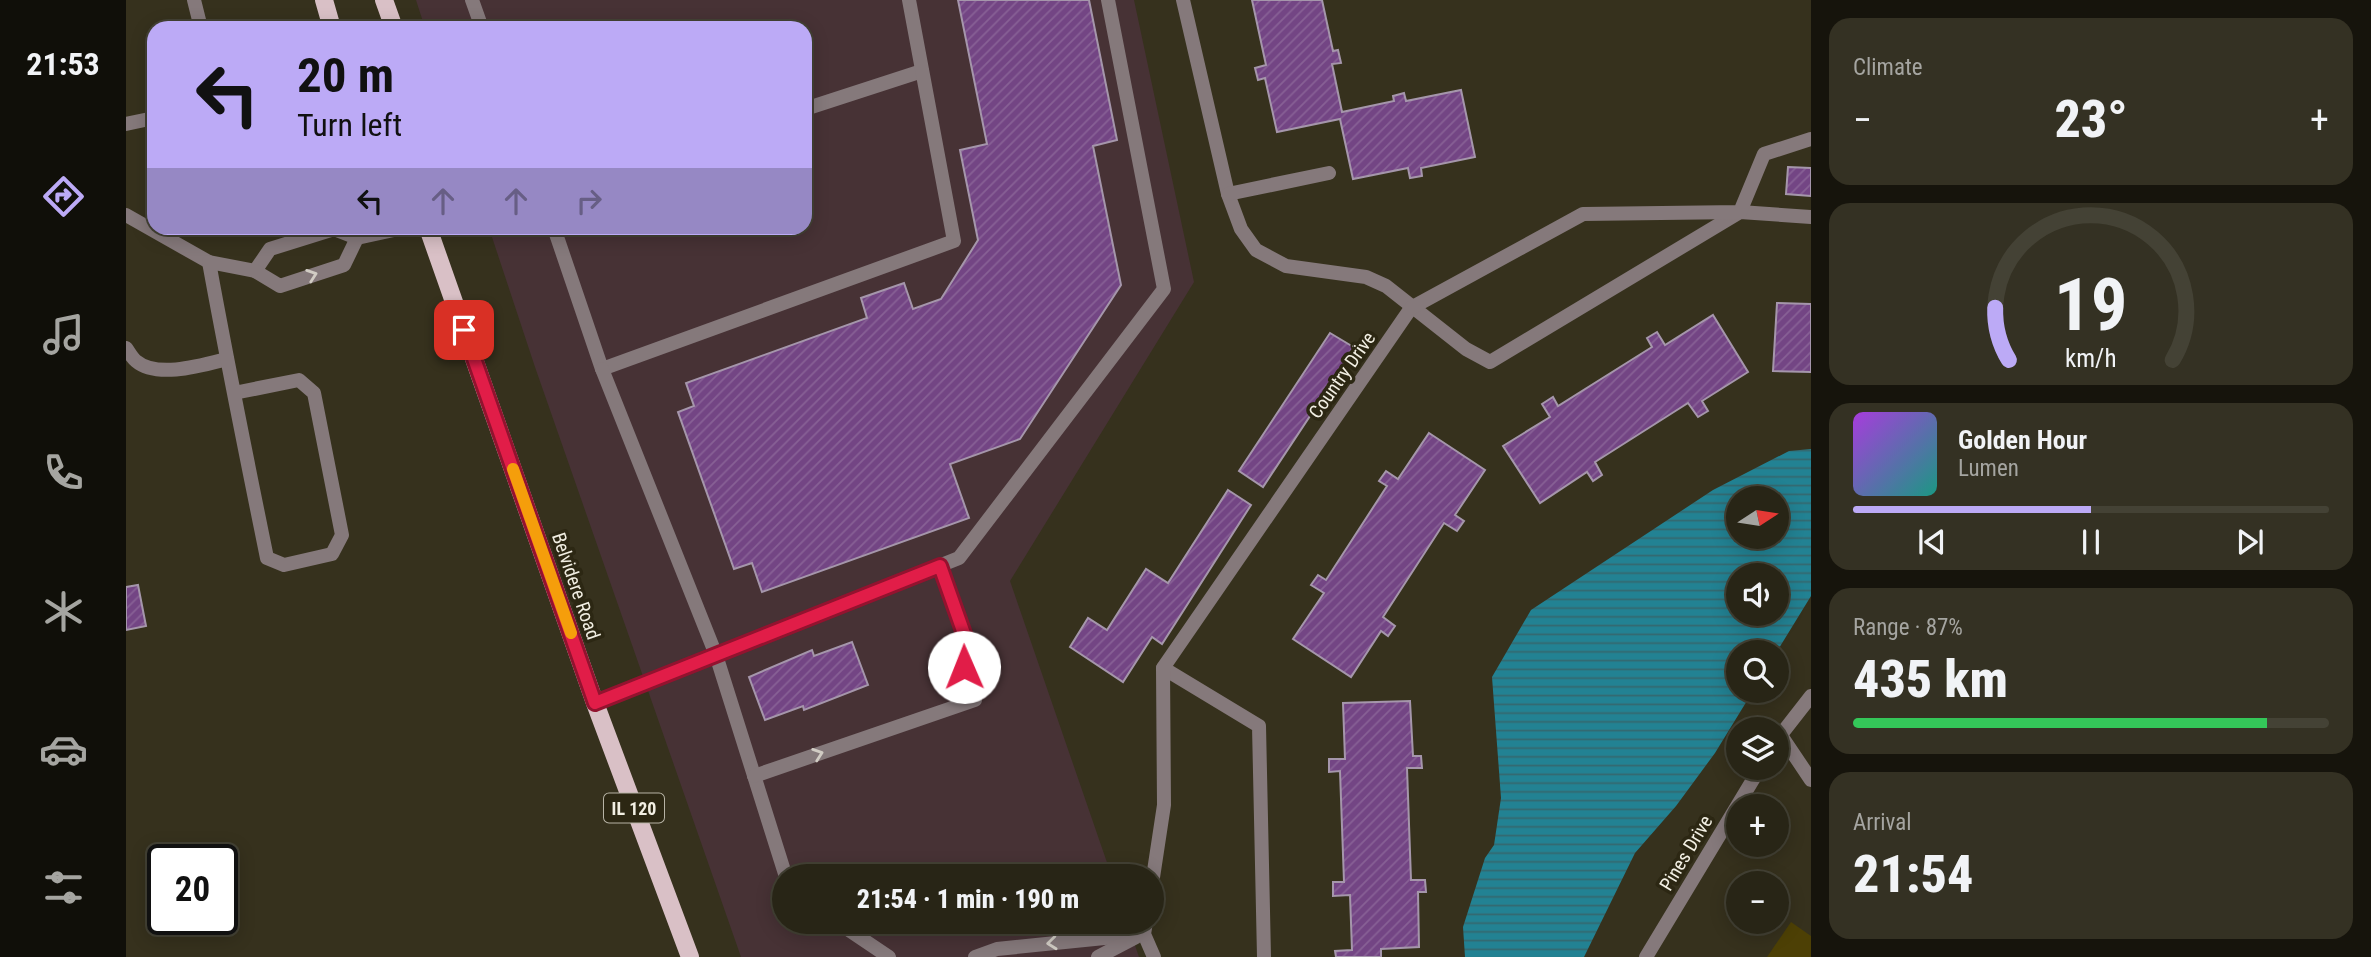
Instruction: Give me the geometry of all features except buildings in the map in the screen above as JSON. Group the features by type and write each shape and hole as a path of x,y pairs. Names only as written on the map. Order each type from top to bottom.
{"main road":[{"path":"324,0 330,21"},
{"path":"384,0 392,21"},
{"name":"Belvidere Road","path":"430,235 595,703 690,957"}],"street":[{"path":"194,0 199,21"},
{"path":"472,0 480,21"},
{"path":"603,369 954,241 909,0"},
{"path":"595,703 959,558 1164,289 1108,0"},
{"path":"1184,0 1228,194 1241,229 1256,250 1286,266 1366,277 1386,286 1411,308 1490,362 1740,212 1764,154 1811,139"},
{"path":"812,107 922,71"},
{"path":"126,124 147,120"},
{"path":"1228,194 1328,173"},
{"name":"Country Drive","path":"1163,668 1411,308 1583,215 1740,212 1811,217"},
{"path":"126,215 147,227"},
{"path":"161,235 209,262 255,271 280,286 344,265 357,238"},
{"path":"255,271 270,249 314,235"},
{"path":"349,235 357,238 371,235"},
{"path":"556,235 603,369 716,655 782,864"},
{"path":"209,262 227,359 267,558 284,565 332,554 342,535 314,393 299,380 234,393"},
{"path":"126,348 137,363 162,370 227,359"},
{"path":"754,776 975,700 964,667 968,645 940,566"},
{"path":"1155,864 1164,805 1163,668"},
{"path":"1163,668 1259,726 1264,957"},
{"path":"1789,724 1811,696"},
{"path":"1789,752 1811,780"},
{"name":"Pines Drive","path":"1646,957 1753,780"},
{"path":"855,934 889,957"},
{"path":"975,957 997,949 1103,934"},
{"path":"1098,957 1135,934"},
{"path":"1147,934 1154,957"}],"shaded area":[{"path":"416,0 1134,0 1194,282 1010,581 1108,864 772,864 772,934 1131,934 1139,957 741,957 491,235 812,235 812,21 423,21"},
{"path":"1791,922 1811,936 1811,957 1767,957 1783,934 1789,934"}],"water":[{"path":"1811,449 1811,596 1784,640 1726,640 1726,703 1746,703 1737,717 1726,717 1726,735 1715,753 1676,806 1635,853 1584,957 1465,957 1463,927 1485,858 1494,845 1501,798 1492,677 1531,610 1713,490 1789,451"}],"slow traffic":[{"path":"513,469 571,633"}],"route":[{"path":"464,330 595,703 940,566 968,645 964,667"}]}
